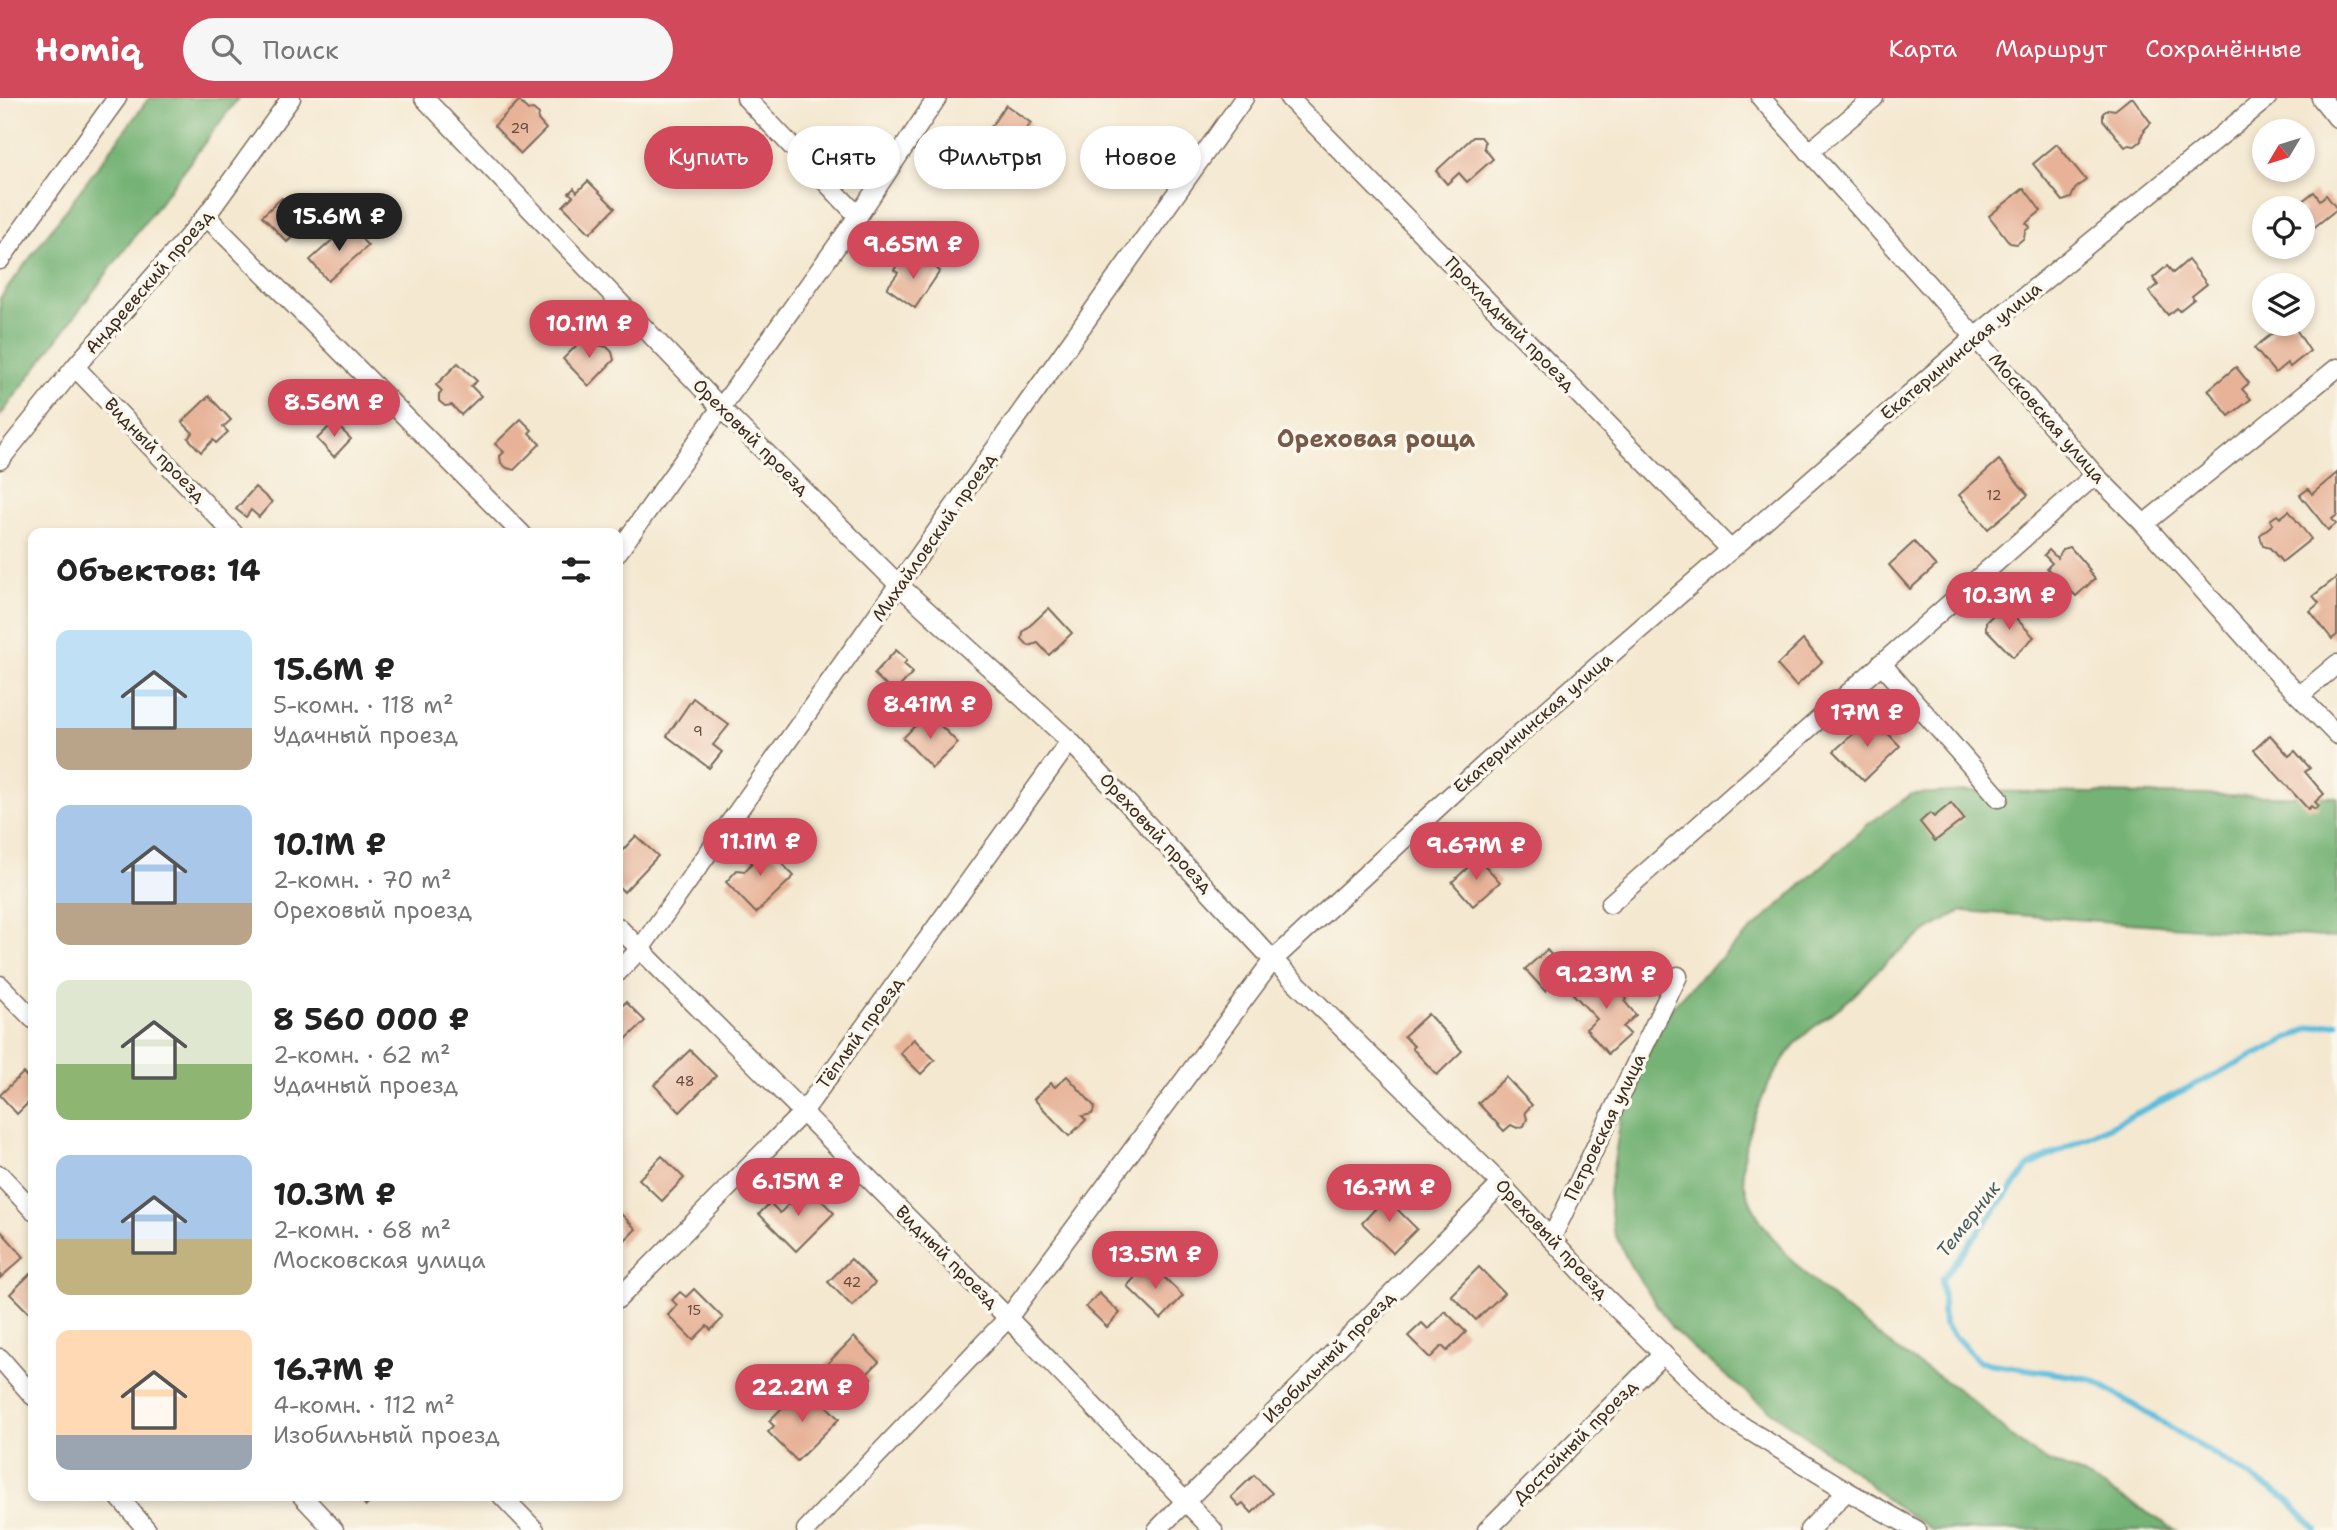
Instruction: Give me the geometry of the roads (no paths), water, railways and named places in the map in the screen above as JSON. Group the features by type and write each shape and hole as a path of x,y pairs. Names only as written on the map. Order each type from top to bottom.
{"street":[{"name":"Андреевский проезд","path":"0,460 75,367 206,216 291,98"},
{"name":"Ореховый проезд","path":"424,98 721,408 900,586 1069,741 1273,960 1501,1184 1600,1292 1663,1354 1730,1418 1847,1491 1917,1530"},
{"path":"746,98 858,216"},
{"path":"623,545 858,216 937,98"},
{"name":"Михайловский проезд","path":"623,967 640,949 900,586 1244,98"},
{"name":"Прохладный проезд","path":"1289,98 1731,550"},
{"name":"Московская улица","path":"1761,98 2095,474 2337,735"},
{"path":"1809,152 1874,98"},
{"name":"Екатерининская улица","path":"806,1530 1008,1318 1273,960 1485,764 1975,337 2267,98"},
{"path":"2321,98 2337,118"},
{"path":"0,260 111,100"},
{"path":"206,216 516,528"},
{"name":"Видный проезд","path":"75,367 228,528"},
{"path":"2144,524 2337,368"},
{"path":"1611,904 2095,474"},
{"path":"1881,663 1999,798"},
{"path":"2299,696 2337,664"},
{"name":"Тёплый проезд","path":"623,1294 803,1112 1069,741"},
{"name":"Видный проезд","path":"623,932 1008,1318 1213,1530"},
{"name":"Петровская улица","path":"1551,1239 1678,976"},
{"path":"0,985 28,1014"},
{"path":"0,1175 28,1205"},
{"name":"Изобильный проезд","path":"1157,1530 1501,1184"},
{"name":"Достойный проезд","path":"1487,1530 1663,1354"},
{"path":"0,1357 28,1390"},
{"path":"1809,1530 1847,1491"},
{"path":"122,1501 147,1530"},
{"path":"307,1501 334,1530"},
{"path":"507,1501 535,1530"}],"waterway":[{"name":"Темерник","path":"2316,1530 2287,1499 2091,1379 1980,1362 1944,1325 1942,1279 2029,1166 2310,1028 2337,1023"}],"district":[{"name":"Ореховая роща","path":"1376,439"}]}
